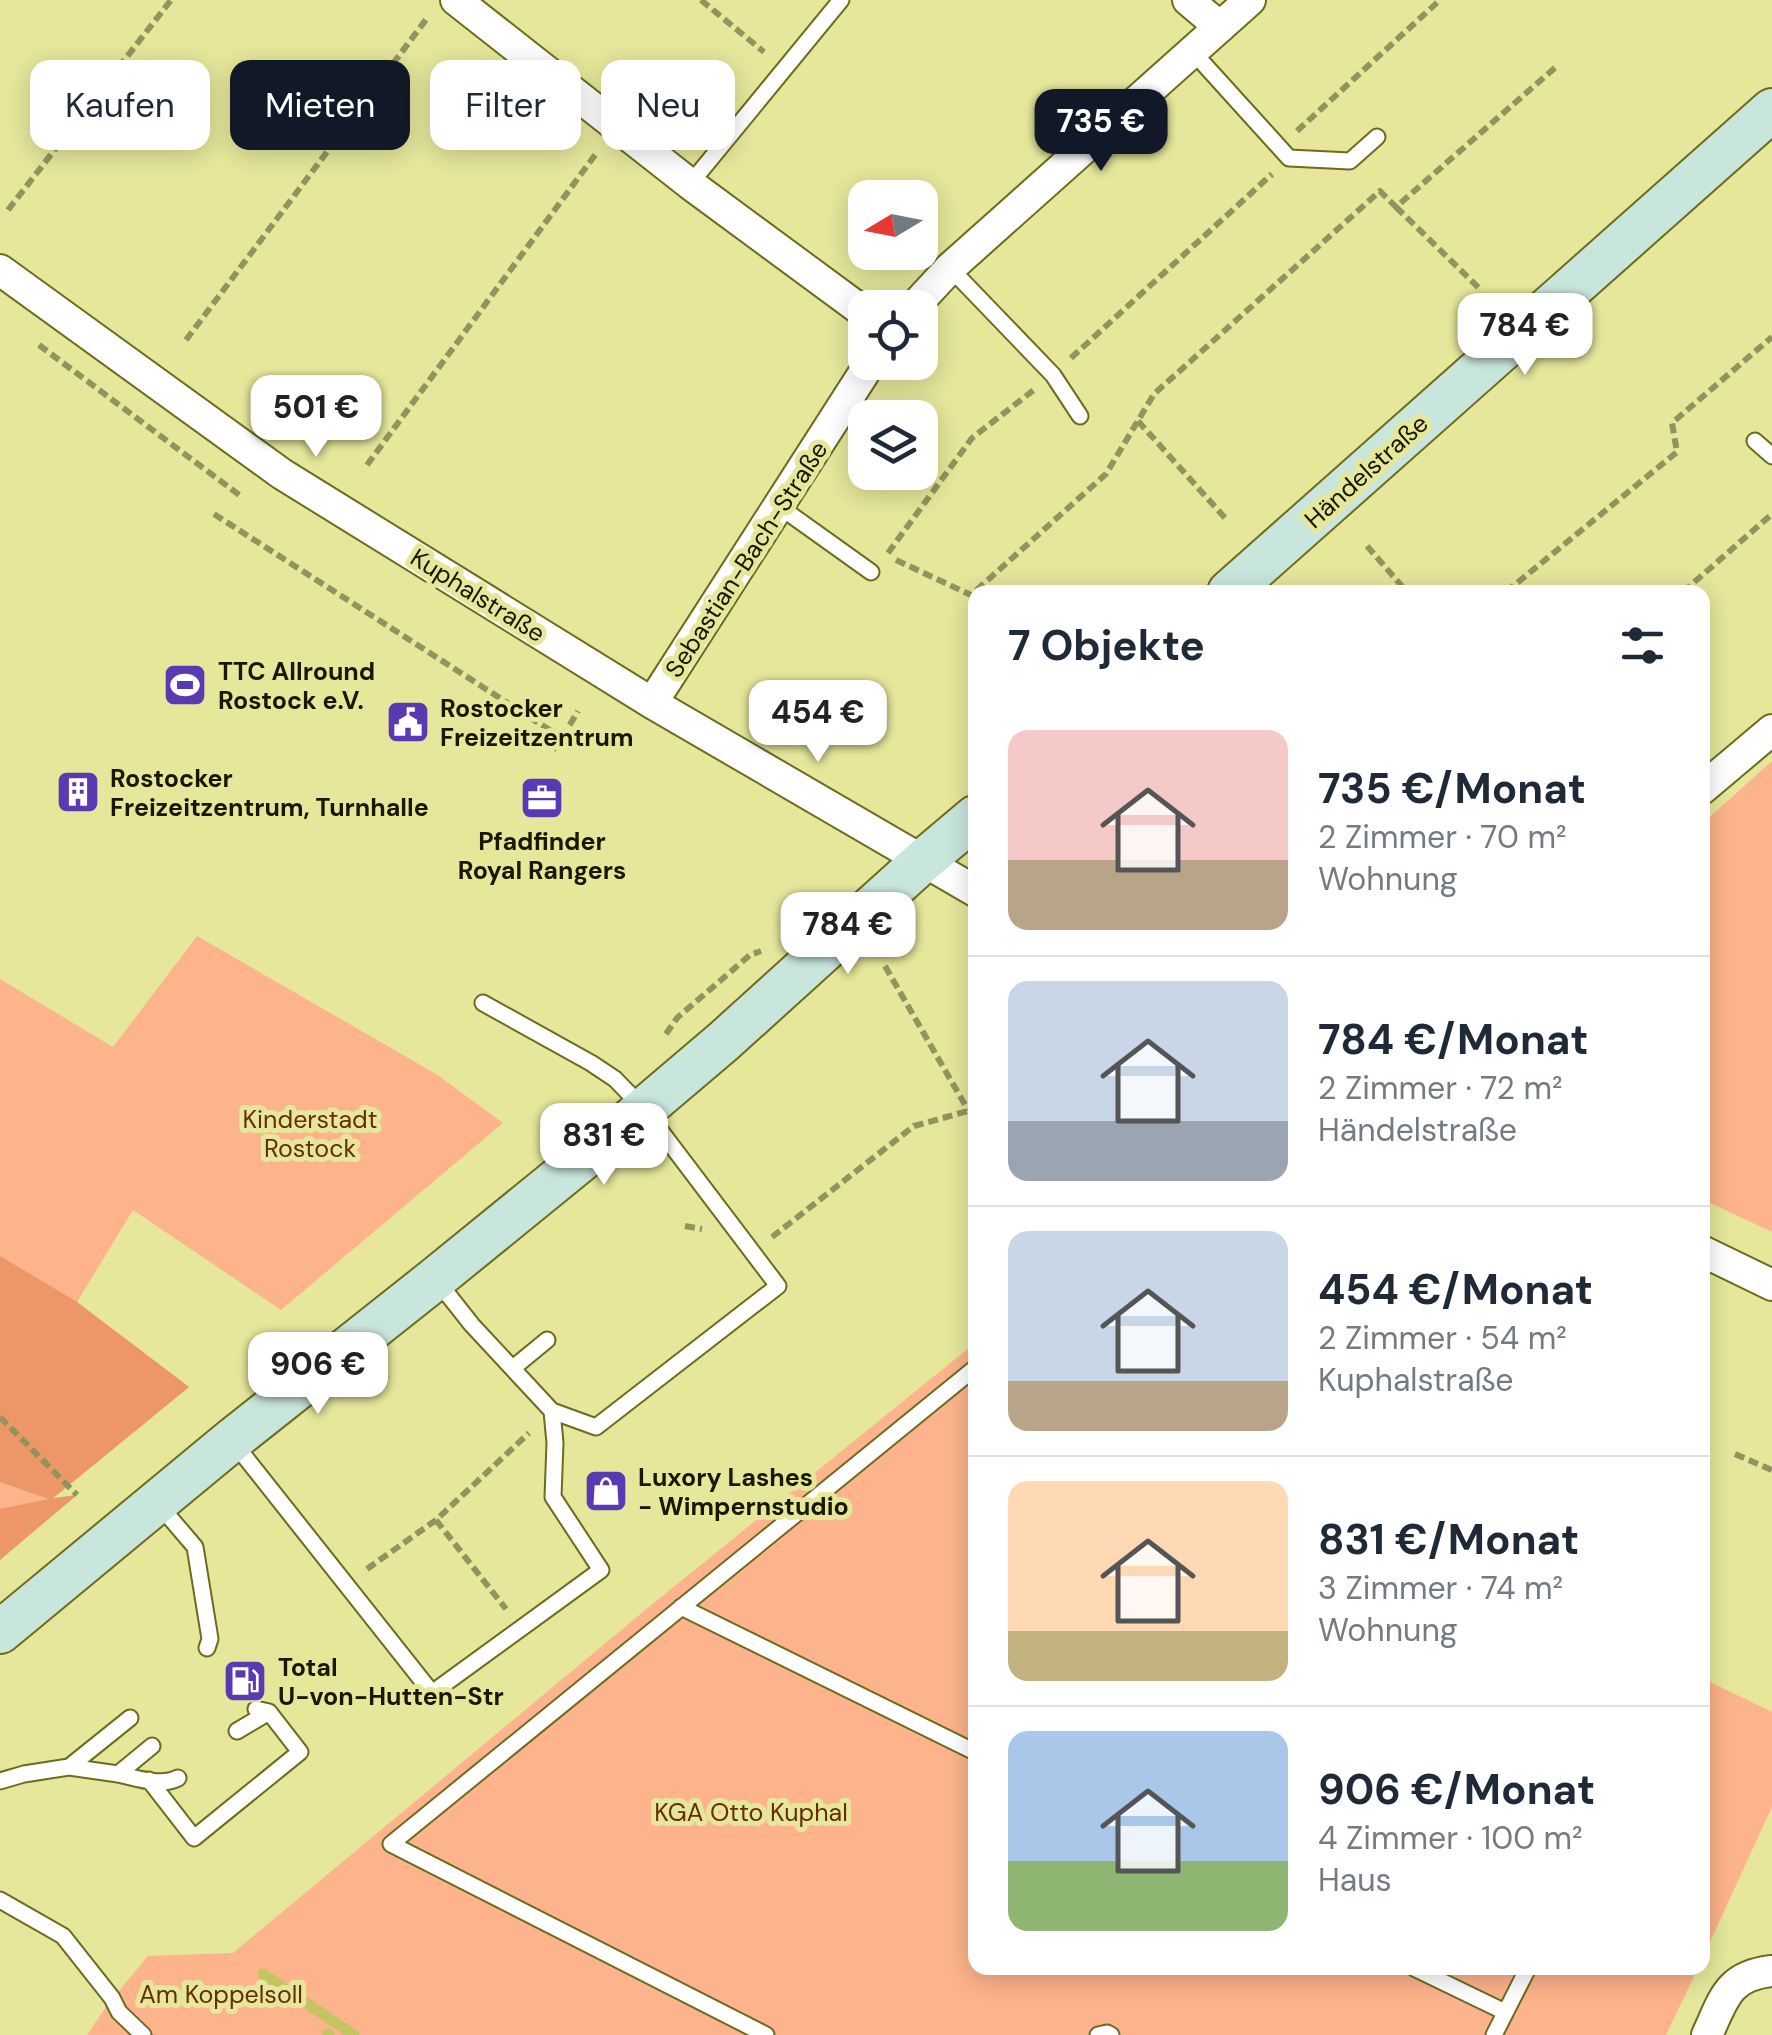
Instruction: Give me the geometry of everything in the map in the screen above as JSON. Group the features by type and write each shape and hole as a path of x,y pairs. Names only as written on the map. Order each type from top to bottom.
{"street":[{"path":"456,0 601,114"},
{"path":"1188,0 1220,27"},
{"path":"930,290 1250,0"},
{"name":"Händelstraße","path":"1238,585 1772,110"},
{"path":"647,150 848,300"},
{"name":"Kuphalstraße","path":"0,270 282,474 652,704 968,887"},
{"name":"Sebastian-Bach-Straße","path":"652,704 860,380"},
{"path":"1710,782 1772,730"},
{"path":"0,1632 644,1108 968,823"},
{"path":"1710,1255 1772,1285"},
{"path":"1706,2035 1728,1991 1742,1978 1772,1971"}],"lane":[{"path":"690,184 841,0"},
{"path":"1193,52 1289,158 1350,160 1378,137"},
{"path":"950,268 1052,374 1080,416"},
{"path":"1756,441 1772,456"},
{"path":"780,507 871,572"},
{"path":"436,1279 552,1411 596,1427 778,1286 644,1108 615,1079 484,1002"},
{"path":"513,1368 548,1340"},
{"path":"766,2035 391,1844 968,1374"},
{"path":"232,1440 432,1693 600,1570 553,1497 552,1411"},
{"path":"158,1503 195,1547 210,1638 206,1648"},
{"path":"681,1607 968,1749"},
{"path":"148,1780 194,1838 300,1752 262,1710 237,1731"},
{"path":"69,1767 130,1718"},
{"path":"118,1774 152,1746"},
{"path":"0,1781 69,1767 148,1780 172,1782 178,1778"},
{"path":"0,1900 63,1936 119,2012 143,2035"},
{"path":"1428,1975 1505,2012"},
{"path":"1494,2035 1524,1975"},
{"path":"1098,2035 1110,2035"}],"path":[{"path":"8,210 171,0"},
{"path":"701,0 784,69"},
{"path":"871,572 972,438 1052,374 1289,158 1294,134 1440,0"},
{"path":"186,340 430,16"},
{"path":"1396,207 1557,66"},
{"path":"367,464 601,146"},
{"path":"982,585 1106,474 1154,394 1380,191 1480,290"},
{"path":"1514,585 1676,452 1672,422 1772,337"},
{"path":"30,339 242,497"},
{"path":"1138,421 1226,519"},
{"path":"214,514 562,738"},
{"path":"1692,585 1772,514"},
{"path":"1367,546 1401,585"},
{"path":"886,556 968,594"},
{"path":"553,750 578,712"},
{"path":"886,966 968,1102"},
{"path":"753,1252 914,1126 968,1110"},
{"path":"346,1585 436,1520 552,1411"},
{"path":"0,1417 77,1494"},
{"path":"1736,1454 1772,1470"},
{"path":"436,1520 520,1627"}],"green space":[{"path":"1772,761 1772,1232 1710,1203 1710,817"},
{"name":"Kinderstadt Rostock","path":"197,936 436,1074 503,1123 281,1310 133,1210 77,1302 189,1387 0,1542 0,979 113,1047"},
{"name":"KGA Otto Kuphal","path":"968,1349 968,1975 1695,1975 1666,2035 87,2035 148,1956 233,1953 655,1602"},
{"path":"1710,1682 1772,1712 1772,1807 1710,1942"}],"shaded area":[{"path":"0,1256 77,1302 189,1387 53,1498 77,1495 0,1560 0,1509 49,1499 0,1482"}],"waterway":[{"path":"263,1974 354,2035"}],"place":[{"name":"TTC Allround Rostock e.V.","path":"185,685"},
{"name":"Rostocker Freizeitzentrum","path":"408,722"},
{"name":"Rostocker Freizeitzentrum, Turnhalle","path":"78,792"},
{"name":"Pfadfinder Royal Rangers","path":"542,798"},
{"name":"Luxory Lashes - Wimpernstudio","path":"606,1491"},
{"name":"Total U-von-Hutten-Str","path":"245,1681"}],"park label":[{"name":"Am Koppelsoll","path":"221,1994"}]}
